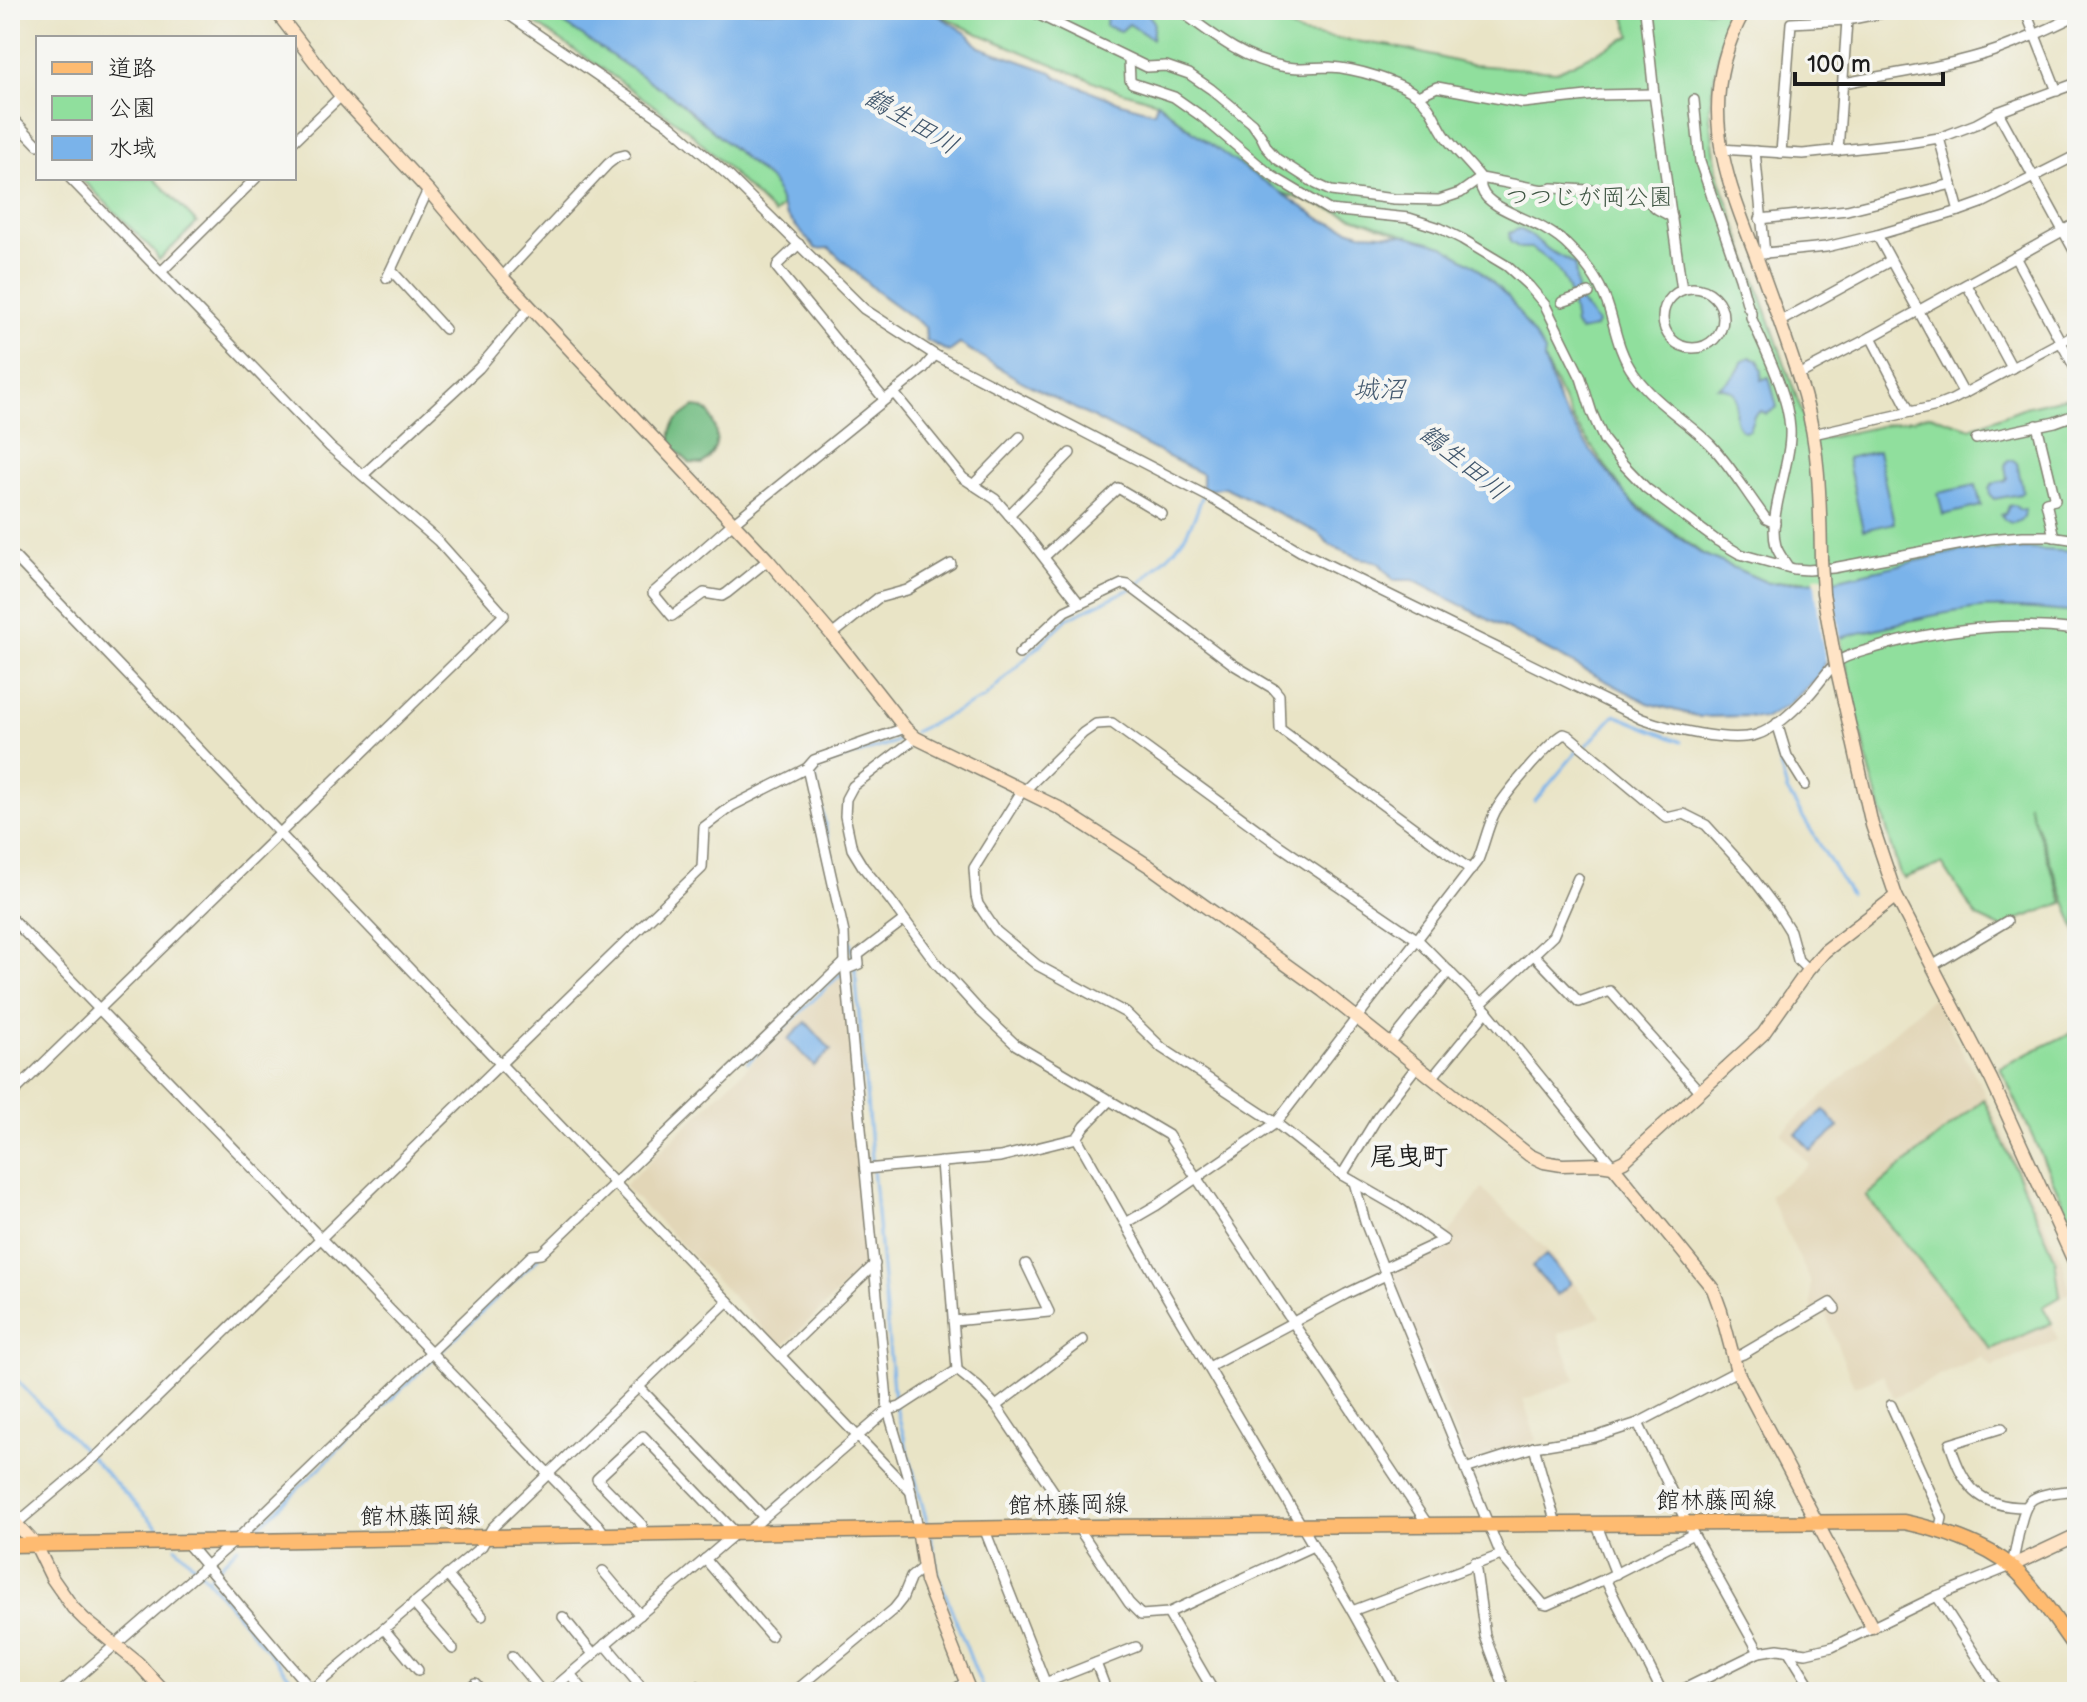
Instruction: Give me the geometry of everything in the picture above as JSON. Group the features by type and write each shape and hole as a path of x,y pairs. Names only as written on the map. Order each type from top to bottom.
{"main road":[{"name":"館林藤岡線","path":"10,1545 984,1528 1596,1523 1690,1528 1816,1522 1904,1522 1939,1531 1991,1553 2011,1566 2076,1648"}],"street":[{"path":"275,10 295,36"},
{"path":"502,10 671,126 702,152 864,309 935,355 1204,495 1300,551 1642,719 1686,733 1753,736 1777,723 1810,695 1837,662 1858,653 1967,628 2020,626 2077,630"},
{"path":"1179,10 1217,39 1264,62 1300,69 1346,69 1398,85 1418,96 1437,120 1446,139 1481,178 1543,190 1639,193 1672,217"},
{"path":"1645,10 1682,290"},
{"path":"1745,10 1732,33 1719,82 1717,110 1720,149 1733,194 1760,254 1813,434 1819,487 1823,593 1872,825 1896,896 1991,1079 2074,1250 2077,1268"},
{"path":"1781,153 1791,23 1847,20 1897,10"},
{"path":"2025,10 2057,91"},
{"path":"1032,11 1147,67 1166,66 1189,74 1252,123 1277,159 1331,191 1394,199 1439,200 1460,193 1481,178"},
{"path":"1843,83 1994,51 2035,36 2077,15"},
{"path":"1838,151 1847,20"},
{"path":"296,37 341,96 428,190 502,277 768,560 916,738 1073,816 1149,866 1357,1018 1537,1159 1562,1165 1613,1166 1624,1161 1763,1034 1825,951 1896,896"},
{"path":"1129,59 1132,83 1174,97 1272,176 1310,200 1329,210 1409,218 1440,228 1507,266 1545,305 1581,378 1604,440 1622,463 1646,488 1740,554 1808,570 1990,539 2023,536 2077,540"},
{"path":"1720,149 1803,154 1939,138 2077,83"},
{"path":"1418,96 1437,87 1523,103 1596,95 1654,94"},
{"path":"296,139 341,96"},
{"path":"1694,100 1696,138 1706,185 1788,415 1789,452 1775,523 1775,543 1788,567"},
{"path":"1998,112 2077,256"},
{"path":"10,116 36,143"},
{"path":"1939,138 1959,211"},
{"path":"1755,151 1760,254"},
{"path":"502,277 608,164 625,155"},
{"path":"1760,254 1826,247 1959,211 1984,202 2077,155"},
{"path":"1481,178 1486,197 1545,229 1581,259 1599,285 1626,362 1635,375 1655,398 1711,445 1766,519 1775,523"},
{"path":"10,1096 504,615 438,541 330,447 72,180"},
{"path":"161,272 254,180"},
{"path":"1760,219 1847,210 1952,184"},
{"path":"428,190 389,274 445,329"},
{"path":"1798,375 2077,223"},
{"path":"1877,235 1964,394"},
{"path":"799,244 777,268 884,399"},
{"path":"2015,257 2077,372"},
{"path":"1779,322 1890,261"},
{"path":"1967,285 2012,368"},
{"path":"1692,288 1710,293 1722,308 1722,329 1709,344 1689,348 1671,338 1666,330 1664,311 1674,295 1682,290 1692,288"},
{"path":"1562,302 1589,293"},
{"path":"363,475 479,368 530,307"},
{"path":"1813,434 1937,406 2077,333"},
{"path":"1871,337 1910,412"},
{"path":"768,560 722,596 704,593 672,616 653,593 733,523 923,369 935,355"},
{"path":"894,393 963,478 995,499 1079,603"},
{"path":"1976,439 2055,422 2077,414"},
{"path":"2037,425 2055,500 2046,502 2054,537"},
{"path":"973,485 1020,437"},
{"path":"1009,515 1070,453"},
{"path":"1044,557 1118,488 1162,514"},
{"path":"10,552 911,1492"},
{"path":"832,635 878,598 907,590 951,564"},
{"path":"1019,654 1055,618 1079,603 1122,584 1133,588 1234,665 1274,689 1279,695 1280,729 1471,870"},
{"path":"1209,1367 1444,1240 1396,1206 1342,1175 1276,1123 1162,1048 1126,1013 1037,965 989,922 976,896 974,868 1022,791 1096,724 1112,723 1280,846 1418,940 1484,1008 1713,1289 1737,1371 1872,1627"},
{"path":"1777,723 1787,756 1805,785"},
{"path":"164,1692 138,1663 73,1608 52,1578 36,1545 12,1523 97,1455 702,868 704,827 732,806 807,768 814,760 905,728"},
{"path":"1126,1223 1276,1123 1471,870 1478,860 1496,811 1533,763 1564,734 1667,818 1684,814 1706,825 1775,907 1790,931 1798,960 1808,970"},
{"path":"916,738 853,786 846,799 845,816 852,849 863,867 937,964 1016,1045 1168,1135 1428,1525"},
{"path":"807,768 844,933 888,1410 911,1492 926,1581 968,1687 950,1692"},
{"path":"1432,1078 1484,1008 1553,936 1578,878"},
{"path":"10,917 605,1535"},
{"path":"66,1691 207,1568 532,1255 541,1254 846,966 859,964 858,955 904,920"},
{"path":"1932,966 2007,921"},
{"path":"1534,955 1579,1002 1610,991 1700,1092"},
{"path":"1390,1044 1449,971"},
{"path":"1342,1175 1377,1118 1417,1066"},
{"path":"865,1169 1000,1157 1077,1138 1110,1100"},
{"path":"1077,1138 1397,1692"},
{"path":"941,1162 957,1370 996,1406 1131,1607 1141,1615 1168,1613 1313,1546"},
{"path":"1354,1182 1365,1222 1501,1555 1543,1604 1547,1605 1616,1574 1690,1528"},
{"path":"781,1355 875,1264"},
{"path":"953,1321 1049,1312 1026,1264"},
{"path":"185,1541 312,1691 482,1546 492,1528 728,1301"},
{"path":"1732,1358 1830,1303 1835,1309"},
{"path":"996,1406 1083,1340"},
{"path":"549,1692 705,1559 764,1517 888,1410 900,1407 957,1370"},
{"path":"1465,1469 1534,1447 1595,1437 1638,1423 1737,1371"},
{"path":"639,1387 764,1517"},
{"path":"1891,1405 1942,1518 1939,1531"},
{"path":"1638,1423 1690,1528 1759,1652"},
{"path":"2002,1428 1950,1444 1965,1481 1981,1496 2008,1507 2025,1507"},
{"path":"643,1534 642,1525 597,1479 643,1436 741,1533"},
{"path":"1534,1447 1556,1524"},
{"path":"2011,1566 2025,1507 2032,1499 2043,1495 2077,1490"},
{"path":"1596,1523 1616,1574"},
{"path":"984,1528 1047,1688 1136,1647"},
{"path":"1682,1691 1759,1652 1778,1649 1806,1653 1832,1647 1937,1596 2077,1535"},
{"path":"1352,1611 1501,1555"},
{"path":"705,1559 771,1636"},
{"path":"1475,1563 1485,1636 1506,1692"},
{"path":"794,1692 894,1609 911,1577 923,1567"},
{"path":"603,1571 640,1615"},
{"path":"447,1575 482,1616"},
{"path":"1605,1579 1662,1692"},
{"path":"1937,1596 1999,1692"},
{"path":"413,1603 453,1649"},
{"path":"1168,1613 1214,1692"},
{"path":"563,1617 593,1654"},
{"path":"384,1629 418,1670"},
{"path":"605,1644 645,1692"},
{"path":"1788,1650 1814,1692"},
{"path":"512,1656 542,1692"},
{"path":"1096,1663 1107,1692"},
{"path":"570,1674 585,1692"},
{"path":"465,1692 475,1683 482,1692"}],"shaded area":[{"path":"843,975 870,1262 782,1347 624,1186"},
{"path":"1933,997 1980,1084 2063,1263 2070,1292 2043,1308 2058,1340 1992,1367 1982,1357 1893,1397 1883,1375 1854,1387 1825,1313 1817,1316 1811,1306 1810,1280 1769,1195 1809,1165 1781,1133"},
{"path":"1482,1189 1546,1249 1601,1316 1558,1334 1576,1380 1523,1400 1537,1441 1468,1463 1387,1269 1442,1244"}],"green space":[{"path":"515,10 544,10 676,99 773,183 782,206 774,214 690,132"},
{"name":"つつじが岡公園","path":"931,10 1256,10 1302,34 1392,46 1471,65 1557,71 1631,36 1623,10 1729,10 1709,109 1717,171 1812,441 1931,415 1971,428 2025,407 2077,395 2077,933 2028,803 2063,903 2016,920 2005,930 1977,917 1942,864 1904,878 1900,875 1870,771 1837,624 1805,580 1768,583 1703,554 1628,498 1573,420 1544,360 1483,275 1405,235 1257,184 1157,102 1110,88 972,31"},
{"path":"80,180 156,180 197,223 159,260 154,251"},
{"path":"694,407 710,413 716,435 713,452 702,464 690,463 671,446 675,422"},
{"path":"2077,1030 2077,1232 2000,1067"},
{"path":"1984,1099 2055,1258 2060,1297 2043,1307 2052,1323 1991,1349 1866,1196"}],"water":[{"name":"城沼","path":"544,10 930,10 969,35 979,47 1052,72 1058,78 1121,103 1154,112 1157,102 1231,159 1322,220 1360,233 1405,235 1443,246 1474,265 1509,298 1545,352 1544,360 1561,407 1591,451 1639,509 1700,553 1768,583 1830,581 1960,551 2027,549 2077,552 2077,613 2011,608 1972,609 1840,638 1816,679 1789,704 1764,719 1747,716 1700,717 1648,703 1413,580 1393,580 1379,563 1330,545 1318,533 1225,487 1209,490 1202,486 1202,474 1021,381 960,344 949,352 926,340 925,327 876,291 829,248 816,249 786,215 773,183 676,99"},
{"path":"1107,10 1145,10 1154,22 1152,39 1129,24 1121,31 1106,26"},
{"path":"1519,229 1575,265 1580,301 1597,323 1595,328 1580,331 1575,326 1568,290 1552,263 1531,248 1520,248 1510,242 1509,233"},
{"path":"1750,357 1758,359 1761,380 1769,377 1777,407 1767,414 1761,411 1754,416 1749,430 1743,431 1736,418 1734,393 1718,387 1733,377 1742,362"},
{"path":"1878,451 1894,523 1863,530 1847,458"},
{"path":"2008,460 2017,463 2023,491 1994,499 1989,489 1992,484 2007,478 2005,465"},
{"path":"1976,485 1981,506 1943,515 1938,493"},
{"path":"2014,505 2020,510 2025,509 2024,517 2012,523 2001,515"},
{"path":"806,1022 831,1050 814,1066 788,1039"},
{"path":"1824,1110 1839,1127 1811,1151 1796,1134"},
{"path":"1546,1255 1571,1283 1557,1295 1532,1267"}],"pier":[{"path":"1832,576 1841,644 1827,667 1814,577"}],"waterway":[{"path":"914,732 984,698 1068,618 1137,586 1186,534 1205,488"},
{"path":"1586,746 1615,715 1681,742"},
{"path":"842,906 815,776 820,766 907,736"},
{"path":"1774,743 1787,791 1850,894"},
{"path":"1535,801 1579,749"},
{"path":"848,933 854,959 894,1400 928,1526"},
{"path":"748,1062 844,971"},
{"path":"249,1536 538,1258"},
{"path":"10,1373 166,1536"},
{"path":"930,1533 938,1575 984,1692"},
{"path":"176,1547 207,1579"},
{"path":"238,1547 207,1579 302,1692"}],"district":[{"name":"尾曳町","path":"1409,1157"}],"water label":[{"name":"鶴生田川","path":"911,122"},
{"name":"鶴生田川","path":"1463,463"}]}
